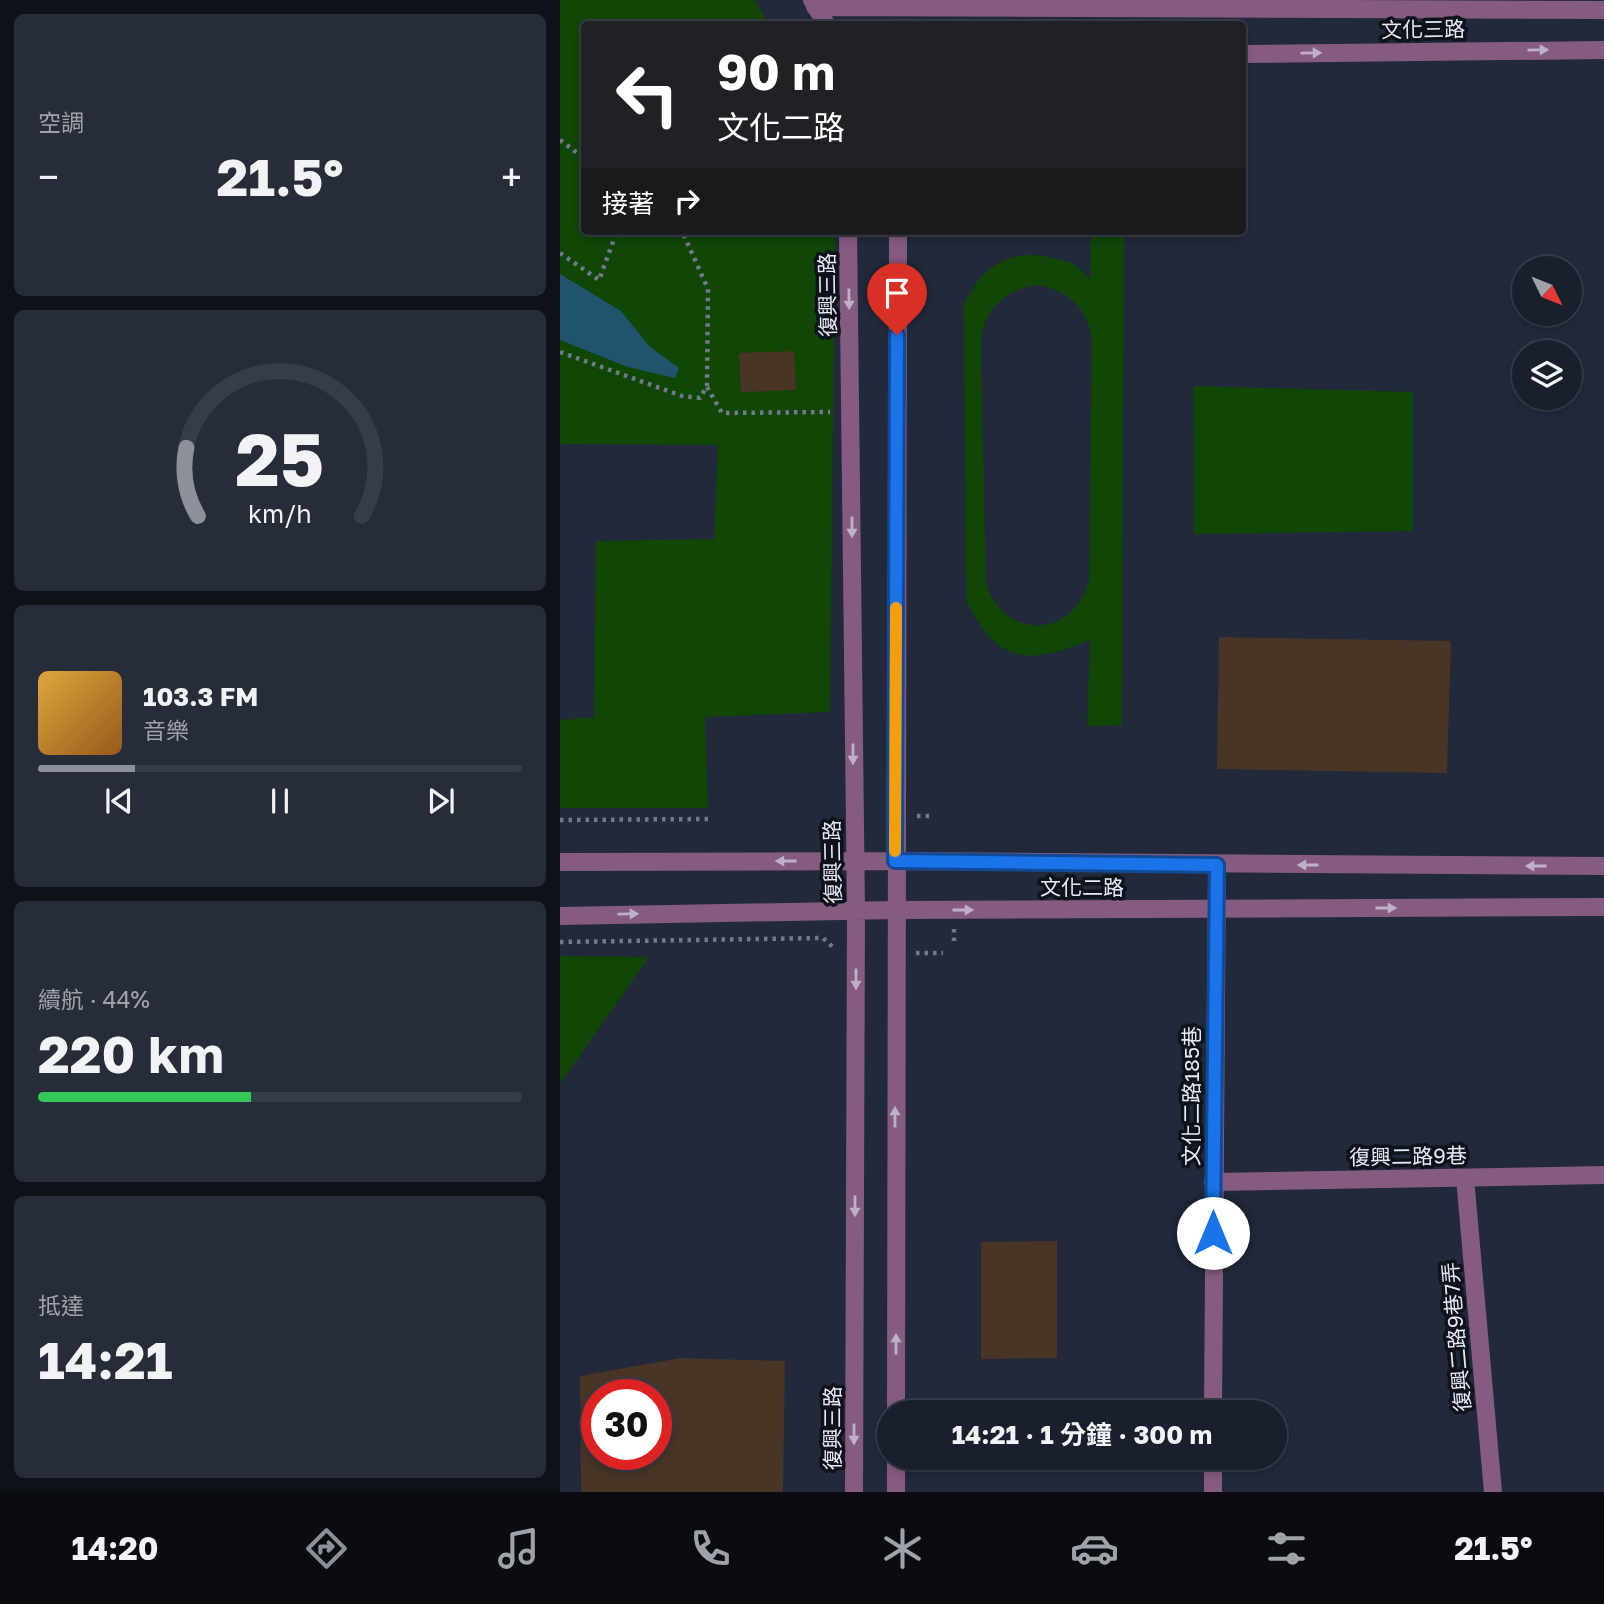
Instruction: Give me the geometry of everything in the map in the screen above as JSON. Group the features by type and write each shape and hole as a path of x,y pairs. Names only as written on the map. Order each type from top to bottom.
{"street":[{"name":"文化三路","path":"813,4 1604,10"},
{"path":"813,4 824,21"},
{"name":"文化三路","path":"1246,54 1604,50"},
{"name":"復興三路","path":"849,235 856,911 854,1492"},
{"path":"896,1400 898,235"},
{"name":"文化二路","path":"560,862 895,861 1604,866"},
{"name":"文化二路185巷","path":"1213,1400 1217,865"},
{"name":"文化二路","path":"560,916 895,910 1604,907"},
{"name":"復興二路9巷","path":"1213,1182 1604,1175"},
{"name":"復興二路9巷7弄","path":"1465,1178 1493,1492"},
{"path":"896,1470 896,1492"},
{"path":"1213,1470 1213,1492"}],"path":[{"path":"560,140 581,156"},
{"path":"560,253 599,280 616,235"},
{"path":"560,352 682,396 700,398 707,386 708,289 684,235"},
{"path":"707,386 722,412 851,412"},
{"path":"560,820 708,819"},
{"path":"560,942 823,938 839,953"}],"green space":[{"path":"560,0 755,0 767,21 581,21 581,235 835,235 830,712 705,717 708,808 560,808 560,720 594,717 596,541 714,539 718,445 560,444"},
{"path":"1091,235 1124,235 1122,725 1087,726 1090,640 1050,653 1017,654 1003,648 990,637 966,600 964,304 989,270 1011,258 1038,255 1076,266 1090,279","holes":["1038,285 1059,291 1080,309 1092,338 1089,580 1081,599 1069,613 1055,622 1039,626 1023,624 1008,616 996,603 986,584 981,347 985,323 990,313 1005,297 1015,291"]},
{"path":"1193,386 1413,392 1413,531 1194,534"},
{"path":"560,956 649,957 560,1084"}],"water":[{"path":"560,274 621,311 650,347 679,368 675,378 628,367 560,340"}],"building":[{"path":"794,351 796,390 741,392 739,353"},
{"path":"1219,637 1451,641 1447,773 1217,769"},
{"path":"1057,1241 1057,1358 981,1359 981,1242"},
{"path":"681,1358 785,1361 783,1492 581,1492 580,1376"}],"slow traffic":[{"path":"895,851 896,608"}],"route":[{"path":"897,335 895,861 1217,865 1213,1233"}]}
